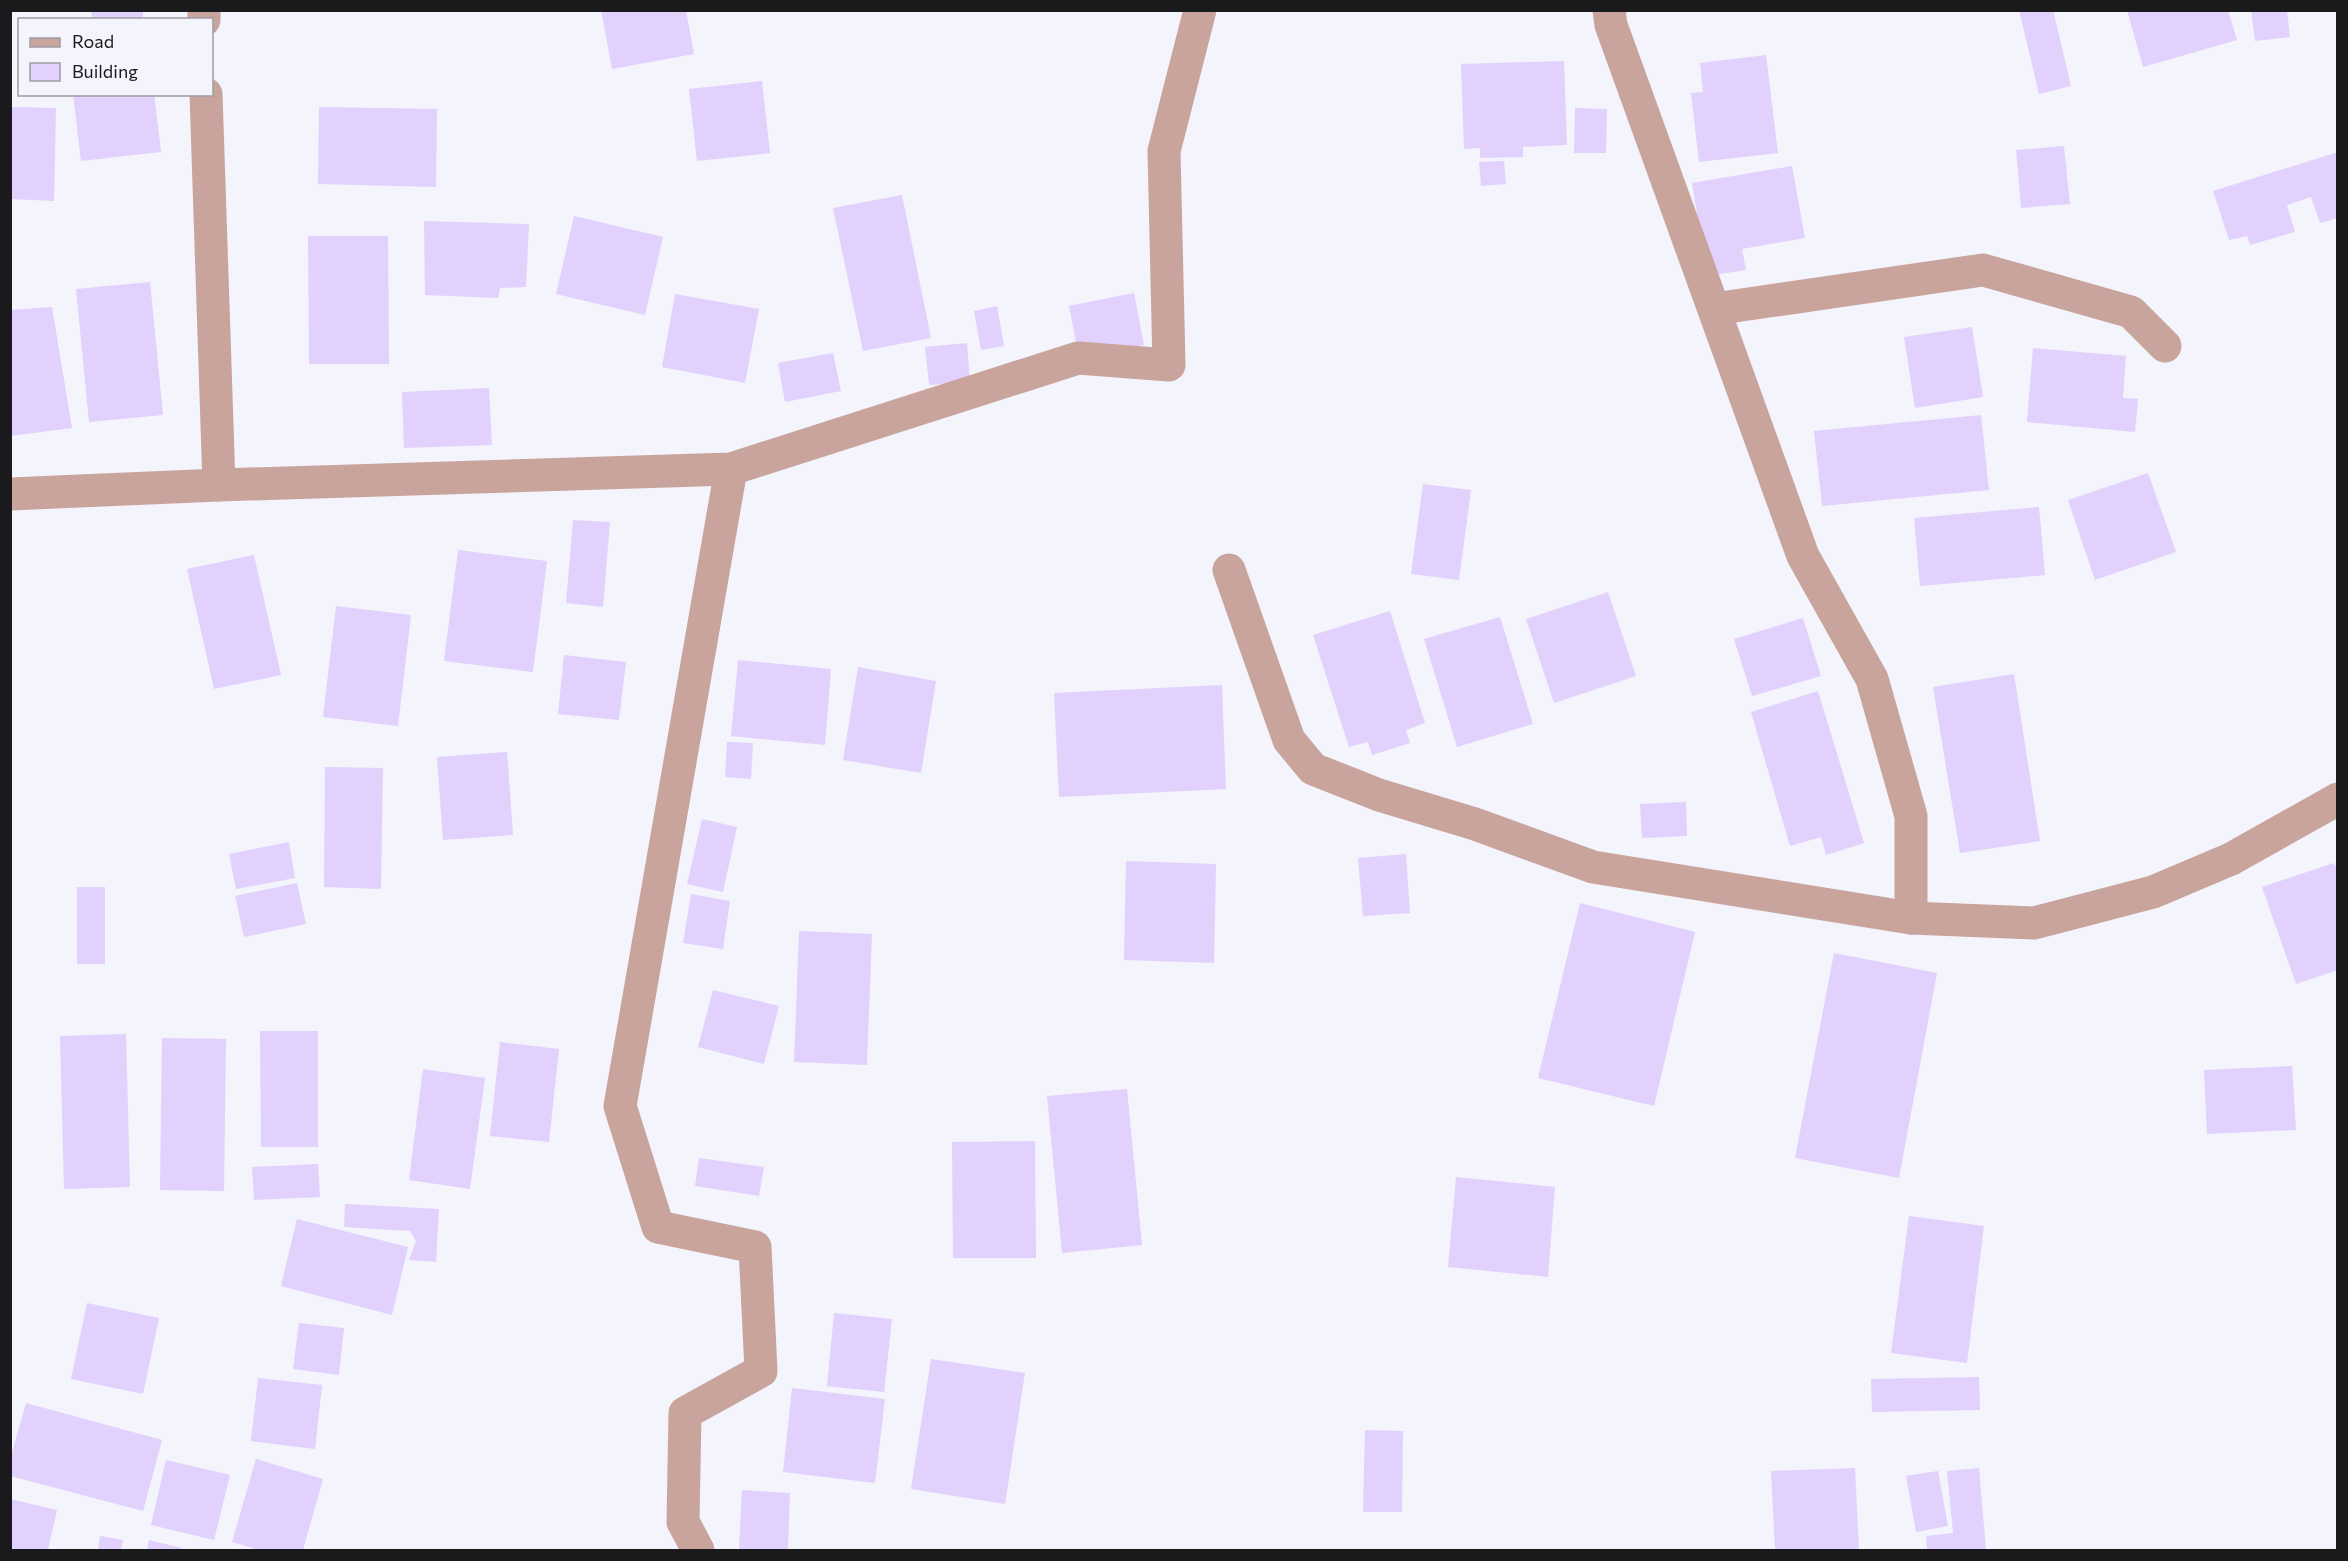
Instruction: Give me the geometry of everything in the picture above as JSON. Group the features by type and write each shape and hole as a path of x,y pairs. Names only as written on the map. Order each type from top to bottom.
{"street":[{"path":"10,494 731,469 1078,358 1169,365 1164,151 1200,10"},
{"path":"1609,10 1611,25 1803,556 1872,679 1911,816 1911,918"},
{"path":"206,96 219,485"},
{"path":"1714,309 1983,270 2131,312 2165,346"},
{"path":"698,1551 683,1522 685,1413 761,1371 755,1247 658,1227 620,1106 731,469"},
{"path":"1229,570 1289,740 1313,769 1379,795 1475,824 1593,867 1911,918 2034,923 2152,892 2230,859 2337,799"}],"building":[{"path":"91,10 143,10 143,18 92,18"},
{"path":"601,10 686,10 694,54 612,69"},
{"path":"2019,10 2053,10 2071,86 2039,94"},
{"path":"2127,10 2228,10 2237,40 2143,67"},
{"path":"2251,10 2287,10 2290,37 2255,41"},
{"path":"1766,55 1778,153 1699,162 1691,93 1703,92 1700,63"},
{"path":"1564,61 1567,145 1523,147 1523,157 1480,158 1480,148 1464,149 1461,64"},
{"path":"762,81 770,153 697,161 689,89"},
{"path":"73,96 154,96 161,152 81,161"},
{"path":"10,107 56,108 54,201 10,199"},
{"path":"319,107 437,109 436,187 318,184"},
{"path":"1575,108 1607,109 1606,153 1574,153"},
{"path":"2064,146 2070,204 2021,208 2016,150"},
{"path":"2338,152 2338,218 2320,223 2311,197 2287,205 2295,232 2250,245 2247,236 2229,240 2213,191"},
{"path":"1504,161 1506,184 1481,186 1479,162"},
{"path":"1792,166 1805,238 1742,249 1746,270 1707,276 1692,183"},
{"path":"902,195 931,338 863,351 833,208"},
{"path":"574,216 663,237 645,315 556,294"},
{"path":"424,221 529,224 526,287 500,288 498,298 425,295"},
{"path":"308,236 388,236 389,364 309,364"},
{"path":"150,282 163,415 89,422 76,289"},
{"path":"1134,293 1144,345 1079,358 1069,306"},
{"path":"675,294 759,309 745,383 662,367"},
{"path":"997,306 1004,346 981,350 974,311"},
{"path":"52,307 72,428 10,436 10,310"},
{"path":"1972,327 1983,397 1915,408 1904,337"},
{"path":"967,343 970,382 929,385 925,347"},
{"path":"2033,348 2126,356 2123,398 2138,399 2135,432 2027,422"},
{"path":"833,353 841,391 785,402 778,363"},
{"path":"489,388 492,445 404,448 402,392"},
{"path":"1981,415 1989,490 1822,506 1814,431"},
{"path":"2148,473 2176,552 2095,580 2068,500"},
{"path":"1423,484 1471,490 1459,580 1411,574"},
{"path":"2039,507 2045,575 1920,586 1914,518"},
{"path":"573,520 610,522 603,607 566,603"},
{"path":"458,550 547,561 533,672 444,661"},
{"path":"254,555 281,675 214,689 187,569"},
{"path":"1608,592 1636,676 1554,703 1526,619"},
{"path":"336,606 411,615 398,726 323,717"},
{"path":"1390,611 1425,723 1406,730 1410,743 1372,755 1368,742 1349,747 1313,635"},
{"path":"1500,617 1533,724 1457,747 1424,639"},
{"path":"1803,618 1821,676 1752,696 1734,639"},
{"path":"564,655 626,662 619,720 558,714"},
{"path":"738,660 831,669 825,745 731,736"},
{"path":"858,667 936,681 921,773 843,760"},
{"path":"2014,674 2040,841 1960,853 1933,687"},
{"path":"1222,685 1226,789 1059,797 1054,693"},
{"path":"1818,691 1864,843 1826,855 1821,837 1790,846 1751,712"},
{"path":"727,742 753,743 751,779 725,777"},
{"path":"507,752 513,835 443,840 437,757"},
{"path":"325,767 383,768 381,889 324,887"},
{"path":"1686,802 1687,836 1642,838 1640,804"},
{"path":"702,819 737,827 723,892 687,884"},
{"path":"289,842 295,878 236,889 229,854"},
{"path":"1406,854 1410,913 1363,916 1358,858"},
{"path":"1126,861 1216,864 1214,963 1124,960"},
{"path":"2334,863 2338,872 2338,970 2296,984 2262,887"},
{"path":"297,883 306,924 244,937 235,896"},
{"path":"77,887 105,887 105,964 77,964"},
{"path":"691,894 730,901 723,949 683,943"},
{"path":"1580,903 1695,932 1654,1106 1538,1078"},
{"path":"799,931 872,934 867,1065 794,1062"},
{"path":"1834,953 1937,973 1899,1178 1795,1158"},
{"path":"713,990 779,1006 764,1064 698,1047"},
{"path":"260,1031 318,1031 318,1147 261,1147"},
{"path":"126,1034 130,1187 64,1189 60,1036"},
{"path":"162,1038 226,1039 224,1191 160,1190"},
{"path":"500,1042 559,1049 549,1142 490,1136"},
{"path":"2292,1066 2296,1130 2207,1134 2204,1070"},
{"path":"423,1069 485,1078 470,1189 409,1180"},
{"path":"1127,1089 1142,1245 1062,1253 1047,1096"},
{"path":"1035,1141 1036,1258 953,1258 952,1142"},
{"path":"699,1158 764,1167 759,1196 695,1186"},
{"path":"318,1164 320,1197 254,1200 252,1167"},
{"path":"1456,1177 1555,1187 1548,1277 1448,1267"},
{"path":"345,1204 439,1209 436,1262 409,1260 416,1241 410,1231 344,1227"},
{"path":"1909,1216 1984,1226 1967,1363 1891,1353"},
{"path":"297,1219 408,1247 392,1315 281,1286"},
{"path":"87,1303 159,1318 143,1394 71,1379"},
{"path":"834,1313 892,1319 884,1392 827,1386"},
{"path":"299,1323 344,1328 339,1375 293,1369"},
{"path":"931,1359 1025,1373 1005,1504 911,1489"},
{"path":"1979,1377 1980,1410 1872,1412 1871,1379"},
{"path":"258,1378 322,1385 315,1449 251,1441"},
{"path":"792,1388 885,1399 875,1483 783,1472"},
{"path":"26,1403 162,1440 143,1511 10,1476 10,1460"},
{"path":"1365,1430 1403,1431 1402,1512 1363,1512"},
{"path":"256,1459 323,1479 303,1550 259,1550 232,1542"},
{"path":"166,1460 230,1475 214,1540 151,1525"},
{"path":"1855,1468 1859,1550 1775,1550 1771,1471"},
{"path":"1979,1468 1986,1550 1927,1550 1926,1536 1953,1533 1947,1471"},
{"path":"1938,1471 1948,1526 1916,1532 1906,1476"},
{"path":"742,1490 790,1493 788,1550 739,1550"},
{"path":"10,1499 57,1510 48,1550 10,1550"},
{"path":"100,1536 123,1540 121,1550 98,1550"},
{"path":"149,1540 182,1548 181,1550 147,1550"}]}
